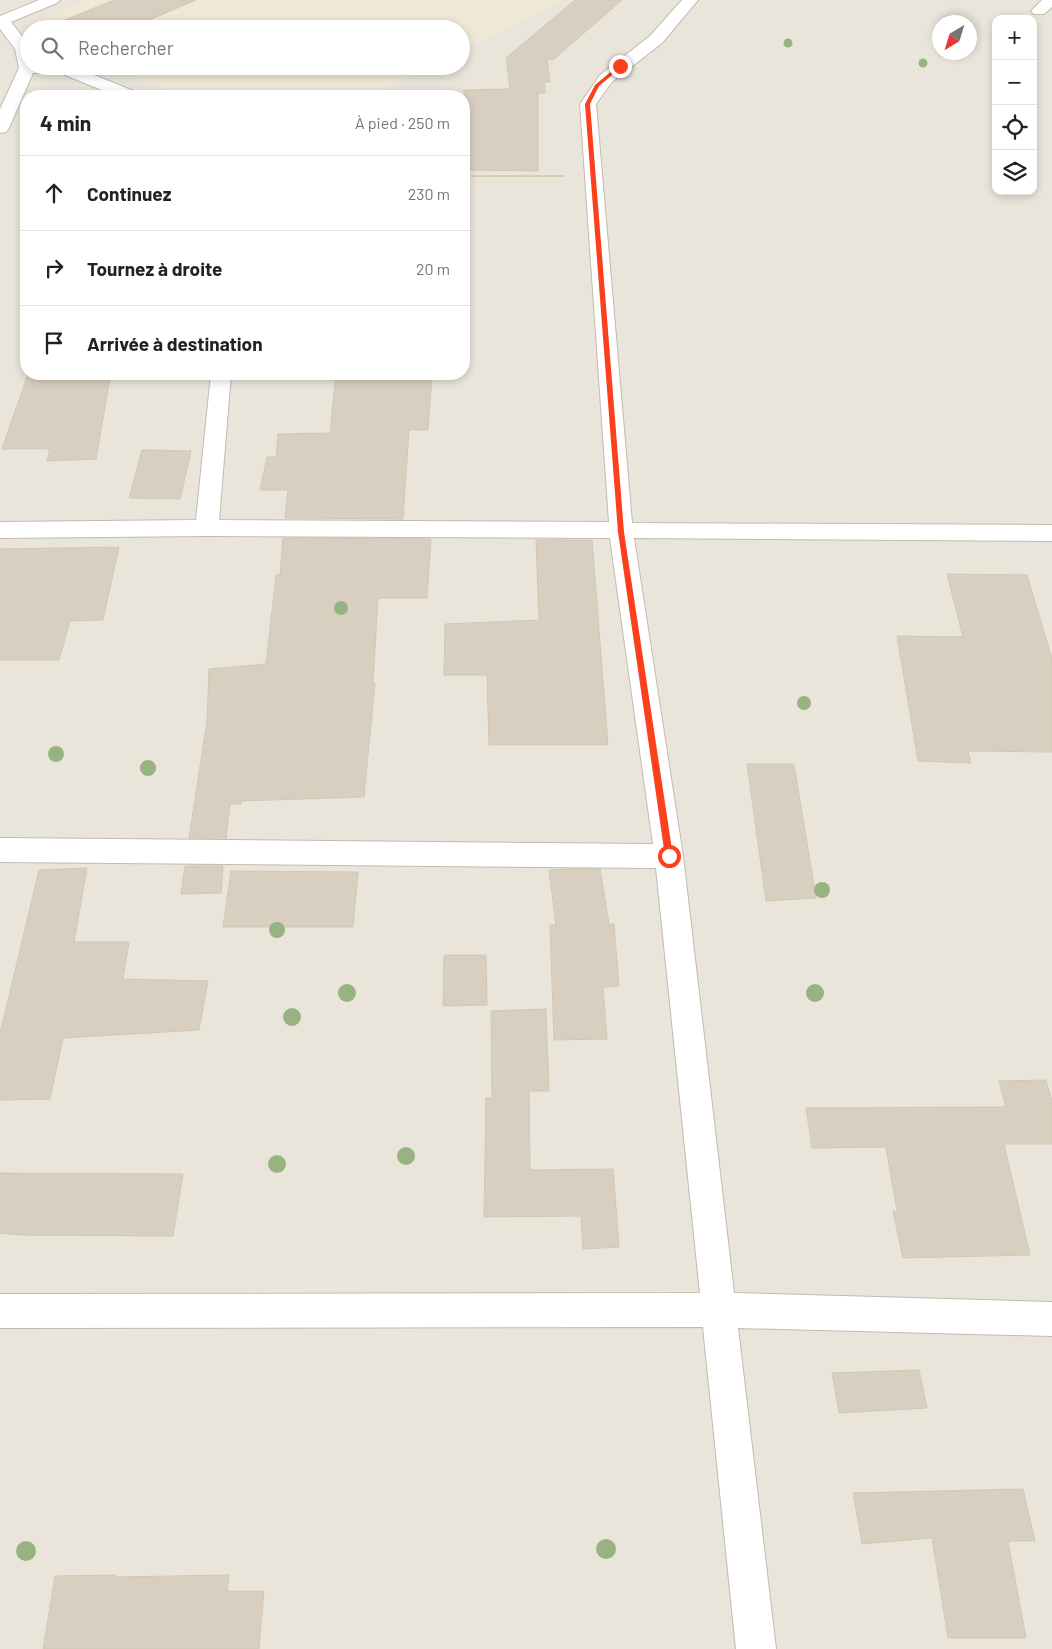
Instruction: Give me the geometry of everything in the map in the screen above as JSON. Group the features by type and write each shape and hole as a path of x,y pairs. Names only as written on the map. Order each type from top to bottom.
{"street":[{"path":"20,44 1,21 52,0"},
{"path":"690,0 642,52 620,66 597,86 588,104 592,176 621,532 669,856 717,1310 756,1649"},
{"path":"1039,12 1051,0"},
{"path":"0,128 24,75"},
{"path":"79,75 116,90"},
{"path":"207,528 220,380"},
{"path":"0,530 207,528 621,532 1052,533"},
{"path":"0,850 669,856"},
{"path":"0,1311 717,1310 1052,1320"}],"path":[{"path":"470,176 592,176"}],"shaded area":[{"path":"0,0 1052,0 1052,1649 0,1649"},
{"path":"85,0 563,0 470,46 470,20 35,20"},
{"path":"136,75 412,75 383,90 164,90"}],"building":[{"path":"114,0 196,0 149,20 65,20"},
{"path":"575,0 622,0 553,60 547,59 550,82 544,82 545,93 538,93 538,171 470,170 470,90 464,90 510,89 506,58"},
{"path":"26,380 110,380 96,459 47,461 50,449 2,449"},
{"path":"335,380 432,380 428,430 409,430 403,519 285,518 288,490 260,490 267,457 276,457 278,434 330,433"},
{"path":"142,450 191,451 180,499 129,498"},
{"path":"283,538 431,539 427,598 378,598 373,683 375,683 364,797 241,801 241,804 230,804 226,838 189,838 207,721 209,669 266,664 276,575 280,575"},
{"path":"536,540 592,540 608,745 489,745 487,675 444,675 445,624 539,620"},
{"path":"119,547 103,620 70,621 59,660 0,660 0,549"},
{"path":"947,574 1027,575 1052,659 1052,752 968,751 971,763 918,761 897,636 963,637"},
{"path":"747,764 794,764 816,898 766,901"},
{"path":"185,866 223,866 221,893 181,894"},
{"path":"87,868 74,942 129,942 123,979 208,981 199,1030 63,1038 50,1099 0,1100 0,1034 39,870"},
{"path":"600,869 609,924 614,924 619,986 603,987 607,1039 554,1040 550,925 556,925 549,870"},
{"path":"231,871 358,872 353,927 223,927"},
{"path":"444,955 486,955 487,1005 443,1006"},
{"path":"546,1009 549,1091 529,1091 530,1170 613,1169 619,1247 583,1249 581,1216 484,1217 486,1098 492,1098 491,1011"},
{"path":"1046,1080 1052,1101 1052,1144 1004,1144 1030,1255 903,1258 893,1211 897,1211 886,1147 812,1148 806,1108 1006,1107 999,1081"},
{"path":"0,1173 183,1174 173,1236 20,1235 0,1233"},
{"path":"919,1370 927,1408 839,1413 832,1373"},
{"path":"1023,1489 1035,1541 1008,1541 1026,1638 948,1638 932,1538 862,1544 853,1493"},
{"path":"116,1575 115,1577 229,1575 227,1591 264,1591 259,1649 43,1649 55,1576"}],"route":[{"path":"620,66 597,86 588,104 592,176 621,532 669,856"}]}
